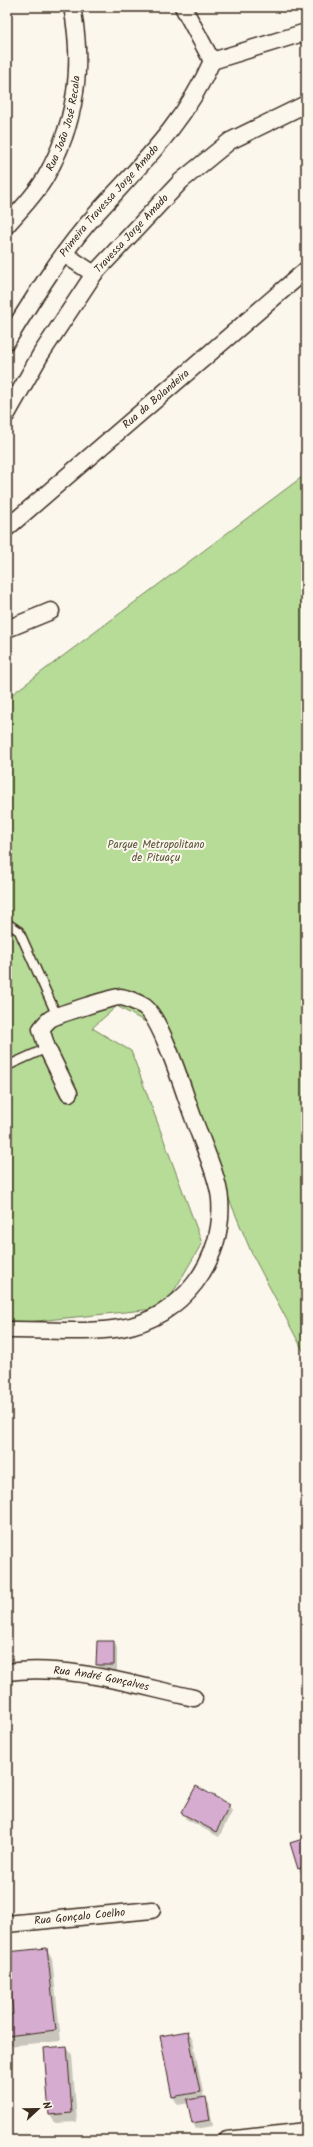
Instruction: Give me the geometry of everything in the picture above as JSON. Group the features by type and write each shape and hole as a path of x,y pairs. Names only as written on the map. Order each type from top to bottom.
{"street":[{"name":"Rua João José Recala","path":"7,225 44,178 61,146 72,113 78,76 78,35 72,7"},
{"path":"183,7 212,61 306,32"},
{"name":"Primeira Travessa Jorge Amado","path":"7,341 49,273 177,122 201,87 212,61"},
{"name":"Travessa Jorge Amado","path":"7,414 41,354 94,274 176,186 203,161 230,141 306,104"},
{"path":"64,254 94,274"},
{"name":"Rua da Bolandeira","path":"7,528 306,270"},
{"path":"7,629 51,611"},
{"path":"7,1330 80,1330 120,1328 140,1324 158,1315 192,1289 209,1262 217,1235 220,1198 209,1162 161,1031 145,1007 120,997 51,1018 41,1029 47,1048 69,1093"},
{"name":"Rua André Gonçalves","path":"7,1672 44,1670 85,1674 194,1698"},
{"name":"Rua Gonçalo Coelho","path":"7,1924 152,1910"},
{"path":"227,2140 306,2131"}],"lane":[{"path":"7,923 19,931 57,1016"},
{"path":"7,1066 47,1048"}],"green space":[{"name":"Parque Metropolitano de Pituaçu","path":"306,474 306,1356 252,1254 158,1029 117,1006 92,1028 131,1051 202,1243 164,1308 7,1324 7,698"}],"building":[{"path":"97,1641 114,1641 114,1665 96,1665"},
{"path":"196,1786 230,1805 216,1832 181,1813"},
{"path":"306,1838 306,1866 298,1869 290,1843"},
{"path":"47,1948 56,2030 7,2036 7,2015 13,2014 7,1952"},
{"path":"188,2031 200,2092 172,2097 160,2036"},
{"path":"67,2046 72,2113 49,2115 44,2048"},
{"path":"206,2097 210,2120 192,2123 187,2100"}]}
